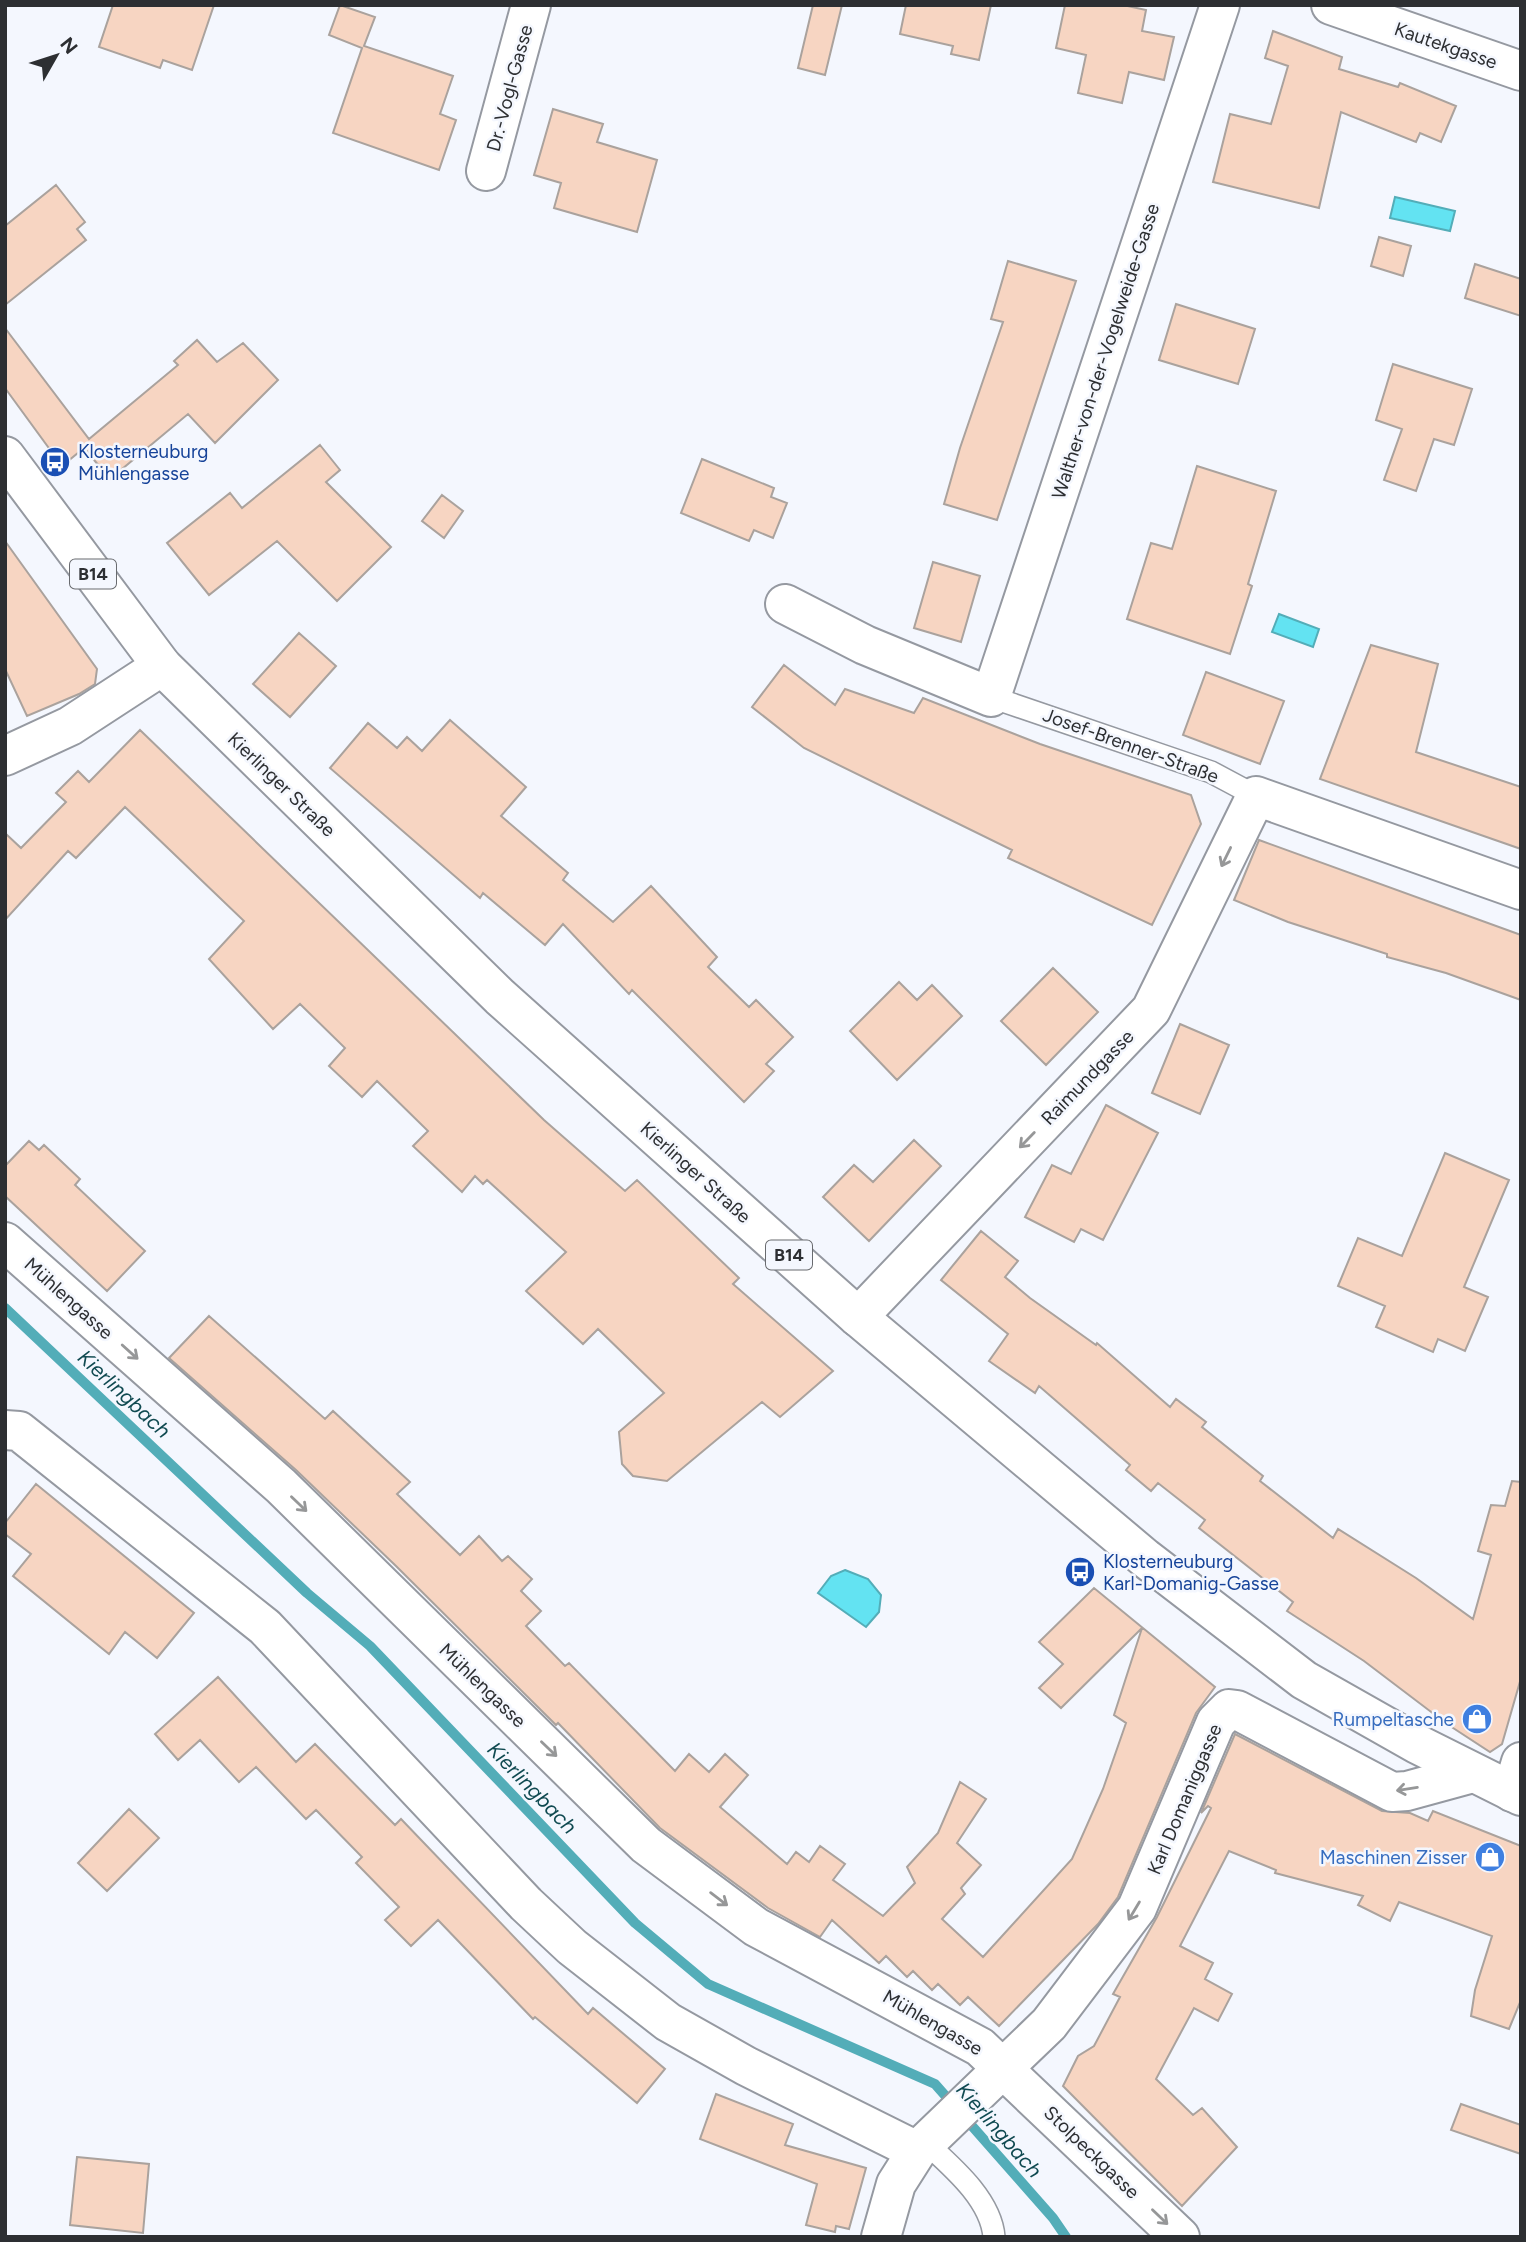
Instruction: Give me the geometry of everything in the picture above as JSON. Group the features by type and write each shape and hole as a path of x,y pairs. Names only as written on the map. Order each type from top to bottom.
{"street":[{"name":"Dr.-Vogl-Gasse","path":"486,171 531,5"},
{"name":"Walther-von-der-Vogelweide-Gasse","path":"990,696 1220,5"},
{"name":"Kautekgasse","path":"1331,5 1521,71"},
{"name":"Kierlinger Straße","path":"5,456 162,666 500,997 858,1317 1145,1558 1282,1664 1326,1693 1473,1773 1518,1783"},
{"name":"Josef-Brenner-Straße","path":"785,604 865,645 990,696"},
{"path":"5,756 70,726 162,666"},
{"name":"Josef-Brenner-Straße","path":"1256,796 1521,890"},
{"name":"Raimundgasse","path":"858,1317 1151,1010 1256,796"},
{"name":"Mühlengasse","path":"5,1242 281,1486 646,1845 756,1927 980,2047 999,2073"},
{"path":"5,1430 19,1431 265,1628 526,1904 572,1947 645,2006 746,2066 925,2142"},
{"name":"Karl Domaniggasse","path":"881,2237 896,2184 925,2142 1049,2024 1137,1908 1216,1721 1229,1709 1392,1791 1407,1791 1473,1773"},
{"name":"Stolpeckgasse","path":"999,2073 1180,2237"}],"lane":[{"name":"Josef-Brenner-Straße","path":"990,696 1211,772 1256,796"},
{"path":"925,2142 957,2171 985,2210 994,2237"}],"water":[{"path":"1395,197 1455,211 1450,231 1390,218"},
{"path":"1279,614 1319,629 1313,647 1272,632"},
{"path":"845,1570 868,1579 881,1595 879,1612 866,1627 818,1593 831,1576"}],"building":[{"path":"113,5 214,5 192,70 163,60 160,68 99,47"},
{"path":"340,5 375,17 364,46 453,76 440,114 456,120 439,170 333,133 362,48 329,35"},
{"path":"813,5 842,5 825,75 798,68"},
{"path":"906,5 991,5 979,60 951,54 953,46 900,34"},
{"path":"1065,5 1123,5 1146,10 1142,31 1174,37 1164,80 1129,72 1122,103 1078,93 1086,55 1056,48"},
{"path":"1273,31 1342,57 1339,69 1398,87 1400,83 1456,106 1441,142 1420,133 1416,142 1341,112 1319,208 1213,182 1230,114 1271,124 1288,66 1265,58"},
{"path":"553,109 603,124 597,142 657,160 637,232 554,208 561,183 534,175"},
{"path":"56,185 85,222 77,229 86,240 5,305 5,226"},
{"path":"1379,237 1411,246 1403,276 1371,266"},
{"path":"1008,261 1076,281 997,520 944,504 1003,322 991,319"},
{"path":"1475,264 1521,279 1521,316 1465,298"},
{"path":"1176,304 1255,329 1238,384 1159,360"},
{"path":"5,328 89,439 178,365 174,361 197,340 217,362 243,343 278,380 215,443 188,414 110,479 84,448 62,466 5,388"},
{"path":"1393,364 1472,389 1454,445 1434,439 1416,491 1384,480 1402,429 1376,420"},
{"path":"320,445 340,470 326,482 391,547 337,601 277,541 209,595 167,543 230,493 242,508"},
{"path":"702,459 774,488 771,497 787,503 773,538 754,530 749,541 681,513"},
{"path":"1197,466 1276,491 1248,584 1252,586 1230,654 1127,619 1151,543 1172,549"},
{"path":"442,495 463,511 444,538 422,521"},
{"path":"5,541 97,669 95,684 79,694 27,716 5,669"},
{"path":"933,562 980,576 961,642 914,628"},
{"path":"299,633 336,666 290,717 253,684"},
{"path":"1371,645 1438,664 1416,752 1521,787 1521,849 1320,779"},
{"path":"784,665 835,705 845,689 914,713 923,698 1040,744 1191,795 1201,824 1152,925 1008,858 1012,850 804,748 752,707"},
{"path":"1206,672 1284,701 1260,764 1183,735"},
{"path":"450,720 526,787 501,816 568,873 563,880 613,922 651,886 717,957 708,967 749,1007 756,1000 793,1037 766,1064 774,1071 744,1102 632,990 629,994 563,924 545,945 483,893 480,898 330,768 368,723 397,748 407,737 422,751"},
{"path":"140,730 544,1120 625,1191 637,1180 739,1278 733,1284 833,1371 780,1417 762,1402 667,1481 633,1476 622,1464 619,1432 664,1393 598,1329 583,1344 526,1291 566,1252 487,1180 483,1184 475,1176 462,1192 413,1146 428,1131 377,1081 362,1097 329,1066 345,1048 300,1004 273,1029 209,959 244,921 125,807 76,858 68,851 5,920 5,833 21,848 66,802 56,793 78,771 89,782"},
{"path":"1259,840 1521,935 1521,1000 1446,973 1387,957 1387,954 1288,922 1234,900"},
{"path":"1053,968 1098,1012 1046,1065 1001,1021"},
{"path":"899,982 917,1000 932,985 962,1016 897,1080 850,1031"},
{"path":"1180,1024 1229,1045 1200,1114 1152,1093"},
{"path":"1106,1105 1158,1133 1103,1240 1081,1229 1074,1242 1025,1217 1052,1165 1071,1174"},
{"path":"914,1140 941,1166 869,1241 823,1197 854,1165 873,1182"},
{"path":"29,1141 39,1150 44,1145 80,1179 75,1185 145,1251 107,1291 5,1196 5,1166"},
{"path":"1445,1153 1509,1180 1464,1287 1488,1297 1465,1351 1438,1339 1433,1352 1376,1327 1385,1306 1338,1286 1358,1238 1402,1256"},
{"path":"981,1231 1018,1261 1005,1277 1030,1298 1096,1345 1097,1343 1170,1407 1176,1399 1206,1422 1202,1427 1263,1476 1260,1481 1333,1538 1338,1529 1416,1578 1473,1619 1491,1555 1478,1551 1491,1505 1505,1506 1512,1481 1521,1482 1521,1678 1502,1744 1490,1752 1447,1724 1364,1661 1287,1611 1293,1602 1199,1528 1205,1520 1158,1483 1151,1491 1126,1470 1130,1465 1039,1386 1035,1393 989,1361 1008,1334 941,1280"},
{"path":"209,1316 325,1419 333,1411 410,1482 397,1494 460,1555 479,1536 502,1561 508,1556 532,1579 521,1591 541,1611 526,1626 565,1666 569,1663 675,1771 689,1754 709,1772 725,1754 748,1775 720,1807 787,1864 796,1852 809,1862 820,1846 845,1864 833,1880 883,1916 915,1883 907,1867 938,1833 960,1782 986,1799 957,1843 981,1865 961,1888 965,1894 942,1919 983,1957 1072,1859 1103,1789 1126,1723 1114,1715 1142,1628 1061,1708 1039,1688 1063,1664 1039,1642 1094,1588 1215,1687 1196,1713 1118,1897 1098,1924 999,2026 968,1997 960,2005 938,1984 932,1990 913,1971 907,1977 886,1956 879,1963 832,1920 820,1937 768,1908 660,1828 558,1723 556,1725 296,1470 169,1358"},
{"path":"36,1484 194,1613 157,1658 125,1632 109,1654 13,1576 31,1554 5,1534 5,1523"},
{"path":"218,1677 296,1762 315,1744 395,1825 401,1819 588,2014 593,2008 665,2069 637,2103 535,2017 533,2019 438,1920 411,1946 385,1920 399,1907 356,1863 362,1857 316,1810 306,1819 256,1767 239,1782 200,1740 178,1760 155,1734"},
{"path":"1235,1734 1382,1811 1410,1813 1428,1821 1433,1811 1521,1846 1521,2000 1509,2029 1471,2016 1475,1990 1492,1936 1399,1902 1390,1921 1358,1905 1363,1896 1275,1873 1276,1870 1229,1851 1180,1946 1213,1963 1205,1979 1232,1994 1218,2021 1194,2008 1156,2079 1193,2115 1202,2108 1237,2147 1182,2206 1063,2086 1078,2056 1094,2046 1120,1997 1113,1994 1157,1917 1211,1808 1208,1806 1201,1813"},
{"path":"129,1809 159,1838 107,1891 78,1863"},
{"path":"716,2094 793,2124 785,2145 866,2168 849,2229 836,2226 835,2232 806,2225 817,2184 700,2139"},
{"path":"1461,2104 1521,2125 1521,2154 1451,2130"},
{"path":"77,2157 149,2164 143,2233 70,2225"}],"waterway":[{"name":"Kierlingbach","path":"5,1308 307,1593 370,1646 635,1923 708,1984 935,2084 1053,2218 1066,2237"}],"place":[{"name":"Klosterneuburg Mühlengasse","path":"55,462"},
{"name":"Klosterneuburg Karl-Domanig-Gasse","path":"1080,1572"},
{"name":"Rumpeltasche","path":"1477,1719"},
{"name":"Maschinen Zisser","path":"1490,1857"}]}
